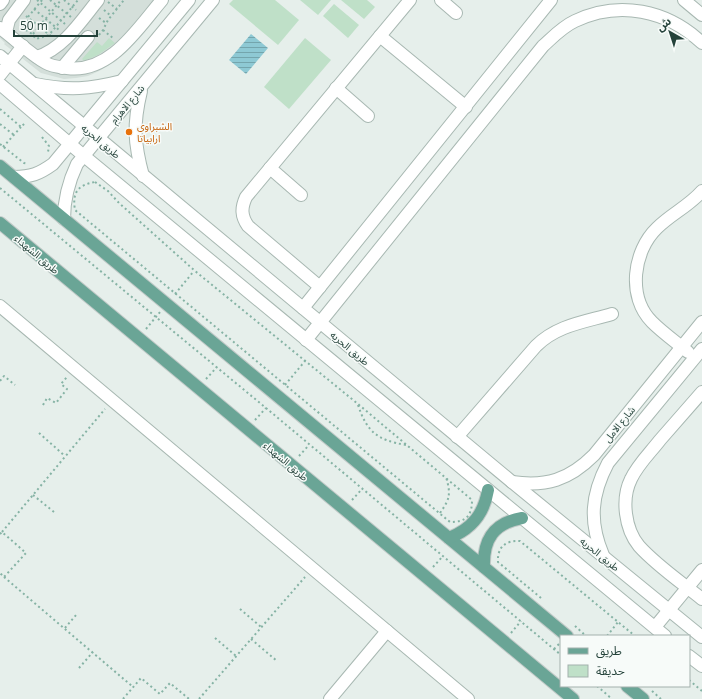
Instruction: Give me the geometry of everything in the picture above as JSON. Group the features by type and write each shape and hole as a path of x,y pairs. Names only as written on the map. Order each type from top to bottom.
{"main road":[{"path":"0,166 484,567 571,631"},
{"name":"طريق الشهداء","path":"0,223 573,699"},
{"path":"449,538 469,528 476,520 482,511 488,490"},
{"path":"484,567 486,544 492,534 500,526 511,520 522,518"},
{"path":"629,687 647,695"}],"street":[{"path":"0,4 3,0"},
{"path":"24,0 3,30 47,64 70,69 88,67 110,57 123,47 162,0"},
{"path":"37,57 55,48 76,27 98,0"},
{"name":"شارع الاهرام","path":"14,177 28,177 41,172 52,164 85,127 189,0"},
{"name":"شارع الاهرام","path":"64,219 66,191 77,164 213,0"},
{"path":"320,287 248,226 244,220 242,212 243,204 246,197 410,0"},
{"path":"441,0 456,13"},
{"path":"303,308 551,0"},
{"path":"684,0 702,15"},
{"path":"306,340 543,46 557,32 592,14 612,10 632,10 651,13 670,20 687,30 702,43"},
{"path":"380,36 466,106"},
{"path":"62,68 92,38"},
{"path":"154,43 168,55"},
{"path":"0,75 4,60 23,46"},
{"path":"143,57 157,68"},
{"name":"طريق الحريه","path":"4,60 512,482 702,637"},
{"path":"33,84 77,90 100,87 122,81"},
{"path":"0,84 84,156 664,635"},
{"path":"142,87 136,109 135,132 137,154 143,176"},
{"path":"336,88 368,116"},
{"path":"270,168 301,195"},
{"path":"698,353 681,346 651,322 642,307 637,291 636,274 639,256 646,241 657,227 685,207 702,191"},
{"path":"0,306 468,699"},
{"path":"457,436 546,336 565,327 612,314"},
{"name":"شارع الامل","path":"512,482 542,484 571,474 584,465 594,455 702,322"},
{"name":"شارع الامل","path":"603,556 597,542 593,520 593,509 596,493 608,463 698,353"},
{"path":"702,392 638,466 630,481 626,497 626,514 630,530 638,544 650,556 702,599"},
{"path":"428,441 442,424"},
{"path":"584,465 590,474 601,478"},
{"path":"654,627 702,570"},
{"path":"330,699 387,631"},
{"path":"690,657 702,666"}],"path":[{"path":"24,0 56,27 76,27"},
{"path":"36,0 61,20 76,27"},
{"path":"42,0 28,17 26,30 36,39 50,36 78,0"},
{"path":"50,0 67,14 76,27"},
{"path":"32,34 61,0"},
{"path":"64,0 72,7 76,27"},
{"path":"106,0 117,9"},
{"path":"92,38 123,1 119,0"},
{"path":"24,14 50,36"},
{"path":"0,109 21,127"},
{"path":"3,147 25,121 29,125"},
{"path":"0,124 14,135"},
{"path":"39,133 49,146 48,156"},
{"path":"0,144 24,163 33,166"},
{"path":"96,182 108,191 119,203 195,271 305,361 472,500 472,509 467,517 459,522 450,522 75,210 73,200 77,190 85,183 96,182"},
{"path":"0,188 310,444 560,655"},
{"path":"285,385 305,361"},
{"path":"204,382 217,367"},
{"path":"0,381 4,376 15,385"},
{"path":"43,405 47,398 56,403 67,389 61,384 68,376"},
{"path":"4,577 26,552 1,533 112,401"},
{"path":"358,404 363,420 374,434 390,442 407,445"},
{"path":"253,422 266,408"},
{"path":"39,434 65,456"},
{"path":"297,458 310,444"},
{"path":"440,513 448,502 450,490 446,477"},
{"path":"350,503 362,488"},
{"path":"33,495 54,512"},
{"path":"545,602 498,562 499,550 503,545 514,540 520,541 634,635"},
{"path":"431,570 443,556"},
{"path":"199,699 312,568"},
{"path":"0,573 133,686"},
{"path":"240,609 262,627"},
{"path":"65,628 76,615"},
{"path":"509,635 521,622"},
{"path":"608,635 618,622"},
{"path":"571,631 583,635"},
{"path":"215,638 236,656"},
{"path":"251,639 277,660"},
{"path":"554,650 560,642"},
{"path":"79,668 93,652"},
{"path":"122,699 141,678 160,694 170,683 189,699"},
{"path":"690,681 702,691"},
{"path":"598,687 612,699"},
{"path":"647,695 662,699"}],"shaded area":[{"path":"0,0 169,0 116,61 88,76 64,79 41,73 4,44 5,43 0,38"}],"green space":[{"path":"233,0 275,0 299,20 278,45 229,4"},
{"path":"300,0 331,0 318,15"},
{"path":"341,0 367,0 375,7 364,19"},
{"path":"334,4 359,25 348,38 323,16"},
{"path":"109,38 115,43 98,55 84,61 82,59 97,42 102,46"},
{"path":"305,38 331,60 289,109 264,87"}],"water":[{"path":"251,34 268,48 246,74 229,60"}],"place":[{"name":"الشبراوى ارابياتا","path":"129,132"}]}
